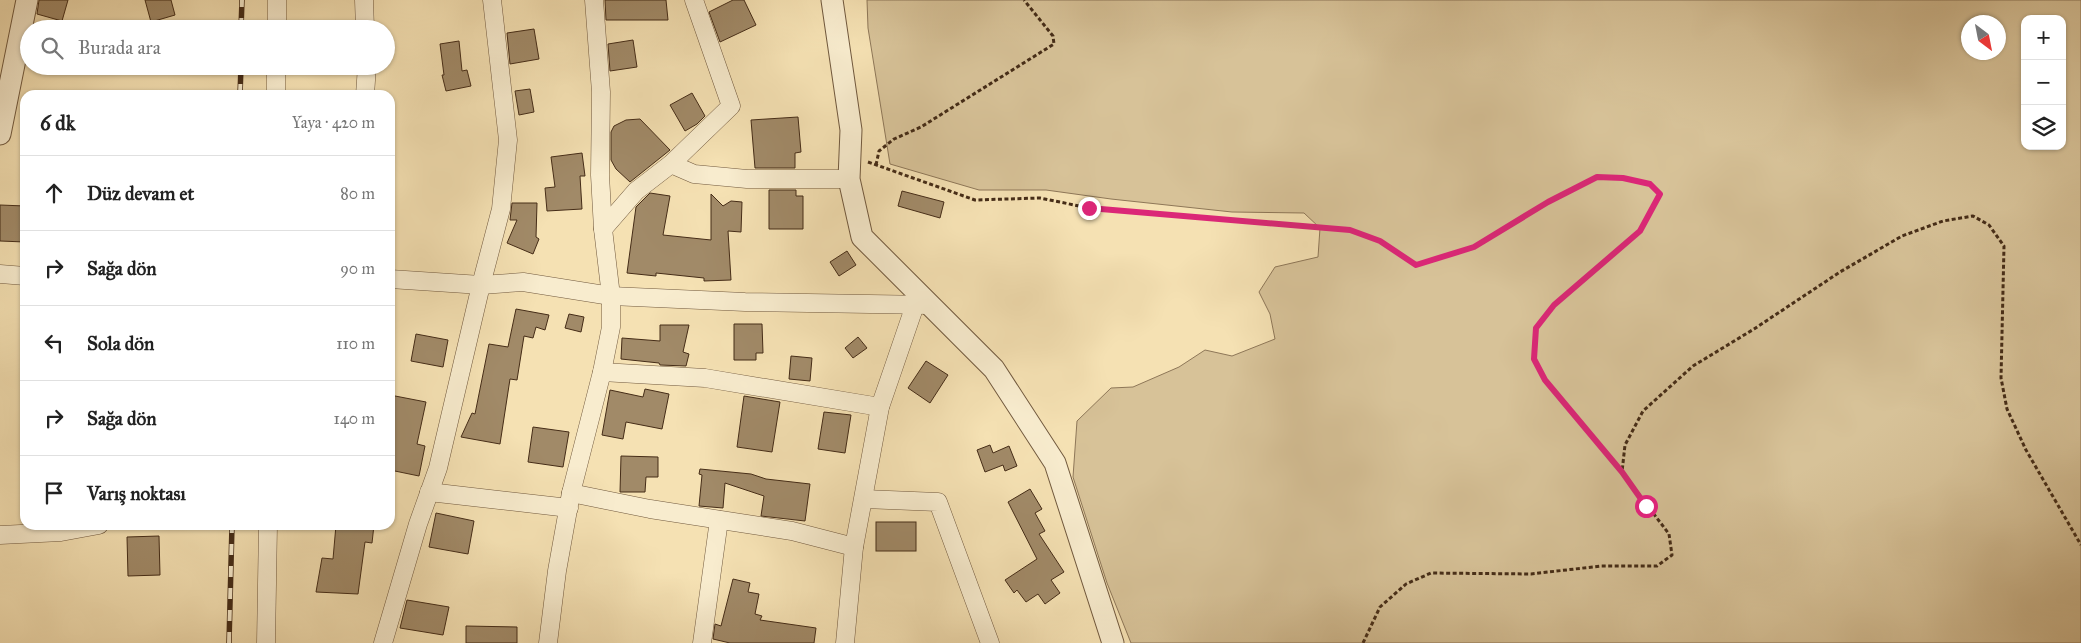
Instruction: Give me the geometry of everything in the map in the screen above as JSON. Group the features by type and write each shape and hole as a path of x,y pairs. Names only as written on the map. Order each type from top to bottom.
{"street":[{"path":"23,20 27,0"},
{"path":"277,0 277,20"},
{"path":"364,0 365,20"},
{"path":"383,643 418,524 438,468 501,209 508,140 492,0"},
{"path":"548,643 557,571 570,500 602,372 611,327 611,296 603,229 600,175 602,92 594,0"},
{"path":"603,229 636,191 671,164 731,106 694,0"},
{"path":"832,0 851,130 849,179 862,237 923,305 994,369 1055,463 1113,643"},
{"path":"0,134 20,35"},
{"path":"276,75 276,90"},
{"path":"365,90 366,75"},
{"path":"671,164 694,174 738,178 849,179"},
{"path":"0,274 20,276"},
{"path":"395,279 481,285 523,282 611,296 745,302 923,305"},
{"path":"845,643 854,547 880,407 923,305"},
{"path":"602,372 705,378 880,407"},
{"path":"429,492 617,503 792,532 854,547"},
{"path":"864,500 938,502 990,643"},
{"path":"702,643 720,520"},
{"path":"0,535 72,530"},
{"path":"266,643 268,530"}],"path":[{"path":"876,165 879,152 894,139 921,127 1054,44 1053,36 1024,0"},
{"path":"850,156 975,200 1040,198 1089,208 1350,230 1380,241 1416,265 1474,247 1548,202 1597,177 1623,178 1650,184 1660,194 1640,231 1554,305 1536,328 1534,359 1545,380 1622,472 1669,534 1672,555 1657,566 1601,566 1532,574 1431,573 1406,584 1380,607 1363,643"},
{"path":"1622,472 1626,445 1643,411 1693,366 1754,330 1840,272 1902,236 1943,221 1973,216 1989,224 2004,246 2001,378 2007,409 2026,450 2081,545"}],"shaded area":[{"path":"867,0 2081,0 2081,643 1131,643 1107,583 1073,477 1077,421 1111,388 1133,387 1179,367 1205,350 1232,356 1275,339 1270,314 1259,292 1275,267 1318,257 1320,228 1304,213 1232,212 1046,190 979,190 890,164 868,28"}],"building":[{"path":"39,0 68,0 62,20 37,14"},
{"path":"145,0 171,0 175,15 150,20"},
{"path":"605,0 666,0 668,20 606,20"},
{"path":"733,0 744,0 756,25 720,42 709,12"},
{"path":"534,29 539,59 510,64 507,33"},
{"path":"633,40 637,67 610,71 608,44"},
{"path":"459,41 462,71 467,70 471,86 446,91 442,75 444,75 440,44"},
{"path":"530,89 534,112 519,115 515,91"},
{"path":"692,93 705,116 697,124 685,131 670,105"},
{"path":"798,117 801,152 795,153 795,168 755,168 751,120"},
{"path":"640,119 670,150 630,182 616,169 611,160 611,132 614,126 626,120"},
{"path":"582,153 585,176 580,176 582,209 547,211 545,188 555,187 551,157"},
{"path":"769,190 796,190 796,196 803,196 803,229 769,229"},
{"path":"902,191 944,202 940,218 898,206"},
{"path":"650,193 670,196 663,235 711,240 711,194 723,206 731,201 742,202 741,232 728,231 731,280 704,281 704,278 656,273 656,276 627,273 636,207"},
{"path":"512,203 537,203 536,237 539,239 533,254 507,243 517,220 510,220"},
{"path":"0,205 20,206 20,242 0,241"},
{"path":"847,251 856,265 839,276 830,262"},
{"path":"516,309 549,315 545,330 536,327 533,338 524,336 517,380 510,379 500,444 461,437 472,413 475,414 489,344 508,347"},
{"path":"569,314 584,317 581,332 565,328"},
{"path":"734,324 762,324 763,353 756,353 756,360 734,360"},
{"path":"660,325 689,325 683,352 689,354 686,366 660,365 659,363 621,359 622,338 660,341"},
{"path":"416,334 448,340 443,367 411,361"},
{"path":"858,337 867,348 853,358 845,348"},
{"path":"791,356 812,358 810,381 789,379"},
{"path":"926,361 948,375 930,403 908,388"},
{"path":"645,389 669,394 662,429 626,422 623,439 602,435 610,390 643,397"},
{"path":"395,396 426,402 417,444 425,446 419,476 395,471"},
{"path":"744,396 780,402 772,452 737,447"},
{"path":"824,412 851,415 845,453 818,449"},
{"path":"533,427 569,432 563,467 528,462"},
{"path":"990,445 993,453 1009,446 1017,466 1005,471 1003,465 985,472 977,450"},
{"path":"621,456 658,457 658,477 646,477 645,492 620,492"},
{"path":"700,469 751,474 766,479 810,484 805,521 761,516 764,496 725,483 723,508 699,506 702,475 699,474"},
{"path":"1030,489 1042,509 1035,513 1045,531 1039,534 1064,572 1051,580 1060,593 1045,604 1038,594 1026,602 1017,590 1014,593 1005,580 1037,559 1008,502"},
{"path":"436,513 474,521 468,554 429,547"},
{"path":"876,522 916,522 916,551 876,551"},
{"path":"336,530 373,530 372,543 365,542 358,594 316,592 322,558 333,559"},
{"path":"159,536 160,575 128,576 127,537"},
{"path":"733,579 750,583 748,592 759,594 755,614 762,616 760,620 816,628 814,643 730,643 713,639 715,624 721,626"},
{"path":"407,600 449,607 443,635 400,628"},
{"path":"466,626 517,627 517,643 466,643"}],"railway":[{"path":"241,20 242,0"},
{"path":"240,90 241,75"},
{"path":"229,643 232,530"}],"route":[{"path":"1089,208 1350,230 1380,241 1416,265 1474,247 1548,202 1597,177 1623,178 1650,184 1660,194 1640,231 1554,305 1536,328 1534,359 1545,380 1622,472 1646,506"}]}
